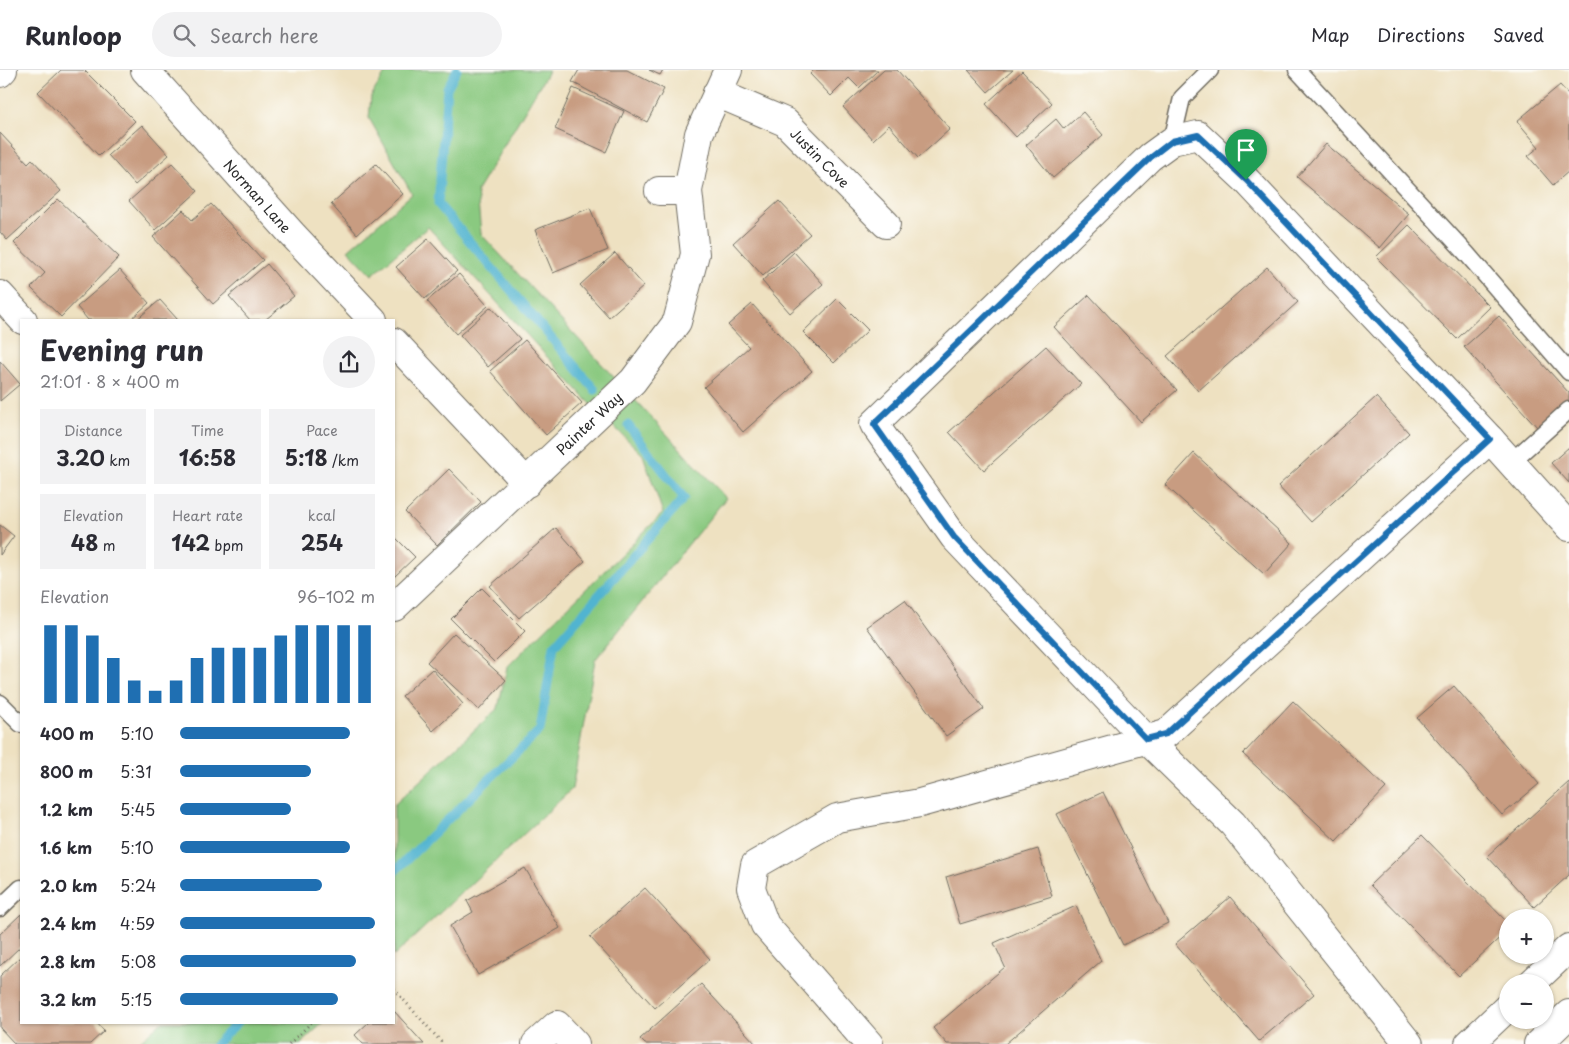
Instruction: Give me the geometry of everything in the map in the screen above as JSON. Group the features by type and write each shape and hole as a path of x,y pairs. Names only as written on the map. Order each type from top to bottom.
{"street":[{"path":"0,73 3,70"},
{"name":"Norman Lane","path":"145,70 292,234 372,319"},
{"name":"Painter Way","path":"395,606 633,382 677,322 695,254 688,191 699,134 722,81"},
{"name":"Justin Cove","path":"722,81 785,122 886,224"},
{"path":"1409,1044 1234,824 1146,739 954,537 874,424 1150,158 1172,141 1198,135 1246,180 1490,439 1569,527"},
{"path":"658,191 688,191"},
{"path":"0,295 22,319"},
{"path":"395,343 527,483"},
{"path":"869,1044 765,925 751,888 755,865 837,818 920,803 1166,734 1490,439"},
{"path":"1541,974 1569,948"},
{"path":"1469,1044 1499,1016"},
{"path":"1538,1044 1568,1017"},
{"path":"536,1044 566,1034"}],"lane":[{"path":"1172,141 1182,98 1210,70"},
{"path":"1297,70 1467,254 1569,372"},
{"path":"1511,462 1569,410"},
{"path":"0,703 20,723"},
{"path":"0,908 20,889"}],"path":[{"path":"395,990 443,1044"},
{"path":"289,1044 310,1024"}],"green space":[{"path":"387,70 549,70 477,191 481,234 726,498 595,660 572,789 395,955 395,804 498,708 507,667 663,513 643,455 584,397 428,227 372,275 348,250 412,194 369,118 371,96"},
{"path":"159,1024 322,1024 300,1044 137,1044"}],"building":[{"path":"61,70 84,70 135,121 99,156 38,92"},
{"path":"579,70 627,70 664,89 647,122 572,82"},
{"path":"649,70 663,70 660,75"},
{"path":"814,70 878,70 859,88 849,78 831,96 810,74"},
{"path":"884,70 897,70 950,129 918,158 889,125 873,140 843,107"},
{"path":"968,70 1013,70 988,92"},
{"path":"1022,71 1052,103 1016,137 986,104"},
{"path":"1560,85 1569,95 1569,171 1553,185 1528,156 1539,147 1517,121"},
{"path":"573,88 624,111 606,152 555,129"},
{"path":"1083,112 1103,135 1053,178 1026,145 1056,119 1064,129"},
{"path":"142,125 169,155 135,185 108,155"},
{"path":"0,133 28,163 32,159 61,191 7,240 0,232"},
{"path":"1326,144 1409,214 1380,248 1297,177"},
{"path":"172,163 198,191 155,230 129,201"},
{"path":"376,164 403,194 357,234 331,204"},
{"path":"58,199 119,257 61,317 31,288 45,273 14,243"},
{"path":"779,201 810,234 763,276 733,243"},
{"path":"211,204 263,260 213,304 153,237 183,210 192,220"},
{"path":"590,208 608,250 553,273 535,230"},
{"path":"1409,225 1490,307 1457,339 1376,257"},
{"path":"428,239 457,271 425,299 396,267"},
{"path":"794,252 823,284 790,313 762,281"},
{"path":"615,253 644,286 609,317 580,285"},
{"path":"267,264 294,296 266,319 249,319 229,296"},
{"path":"1267,267 1298,302 1198,391 1167,356"},
{"path":"120,270 149,303 131,319 87,319 77,307"},
{"path":"459,274 488,306 456,334 427,301"},
{"path":"1089,295 1177,390 1141,422 1054,327"},
{"path":"837,299 868,330 834,363 803,332"},
{"path":"160,300 177,319 137,319"},
{"path":"752,304 812,371 743,432 704,387 749,347 728,325"},
{"path":"491,307 520,339 488,367 460,335"},
{"path":"1499,316 1569,393 1569,400 1538,428 1464,347"},
{"path":"525,340 582,403 546,435 490,371"},
{"path":"1046,346 1081,384 984,470 949,432"},
{"path":"0,361 20,384 0,401"},
{"path":"1376,397 1409,433 1311,522 1278,486"},
{"path":"1569,447 1569,483 1551,463"},
{"path":"1194,453 1292,543 1264,574 1165,485"},
{"path":"449,469 481,502 437,545 405,512"},
{"path":"0,525 14,536 0,555"},
{"path":"556,528 585,561 519,618 490,586"},
{"path":"395,537 415,557 395,576"},
{"path":"482,588 525,631 494,662 451,619"},
{"path":"905,600 984,709 946,736 867,627"},
{"path":"454,633 506,680 479,710 427,662"},
{"path":"432,669 463,704 433,731 402,696"},
{"path":"1454,686 1539,784 1502,815 1417,718"},
{"path":"1293,701 1386,788 1336,841 1243,754"},
{"path":"1569,782 1569,875 1534,907 1487,856"},
{"path":"1103,792 1168,923 1123,945 1057,814"},
{"path":"1422,835 1499,914 1499,938 1459,976 1370,885"},
{"path":"1038,849 1052,896 960,924 946,877"},
{"path":"525,868 560,928 478,975 450,926 473,912 467,901"},
{"path":"645,888 710,959 655,1008 590,937"},
{"path":"1230,897 1314,994 1259,1041 1175,944"},
{"path":"1076,906 1101,961 1005,1044 947,1044 933,1028 1005,967 994,943"},
{"path":"20,915 20,947 0,966 0,934"},
{"path":"20,957 20,1024 98,1024 104,1031 90,1044 15,1044 0,1028 0,976"},
{"path":"701,984 756,1044 645,1044 640,1039"},
{"path":"395,1012 424,1044 363,1044 355,1035 367,1024 395,1024"}],"waterway":[{"path":"457,70 447,88 438,204 595,390"},
{"path":"395,871 540,730 554,646 684,498 628,425"},
{"path":"216,1044 236,1024"}],"route":[{"path":"1198,135 1246,180 1490,439 1166,734 1146,739 954,537 874,424 1150,158 1172,141 1198,135"}]}
